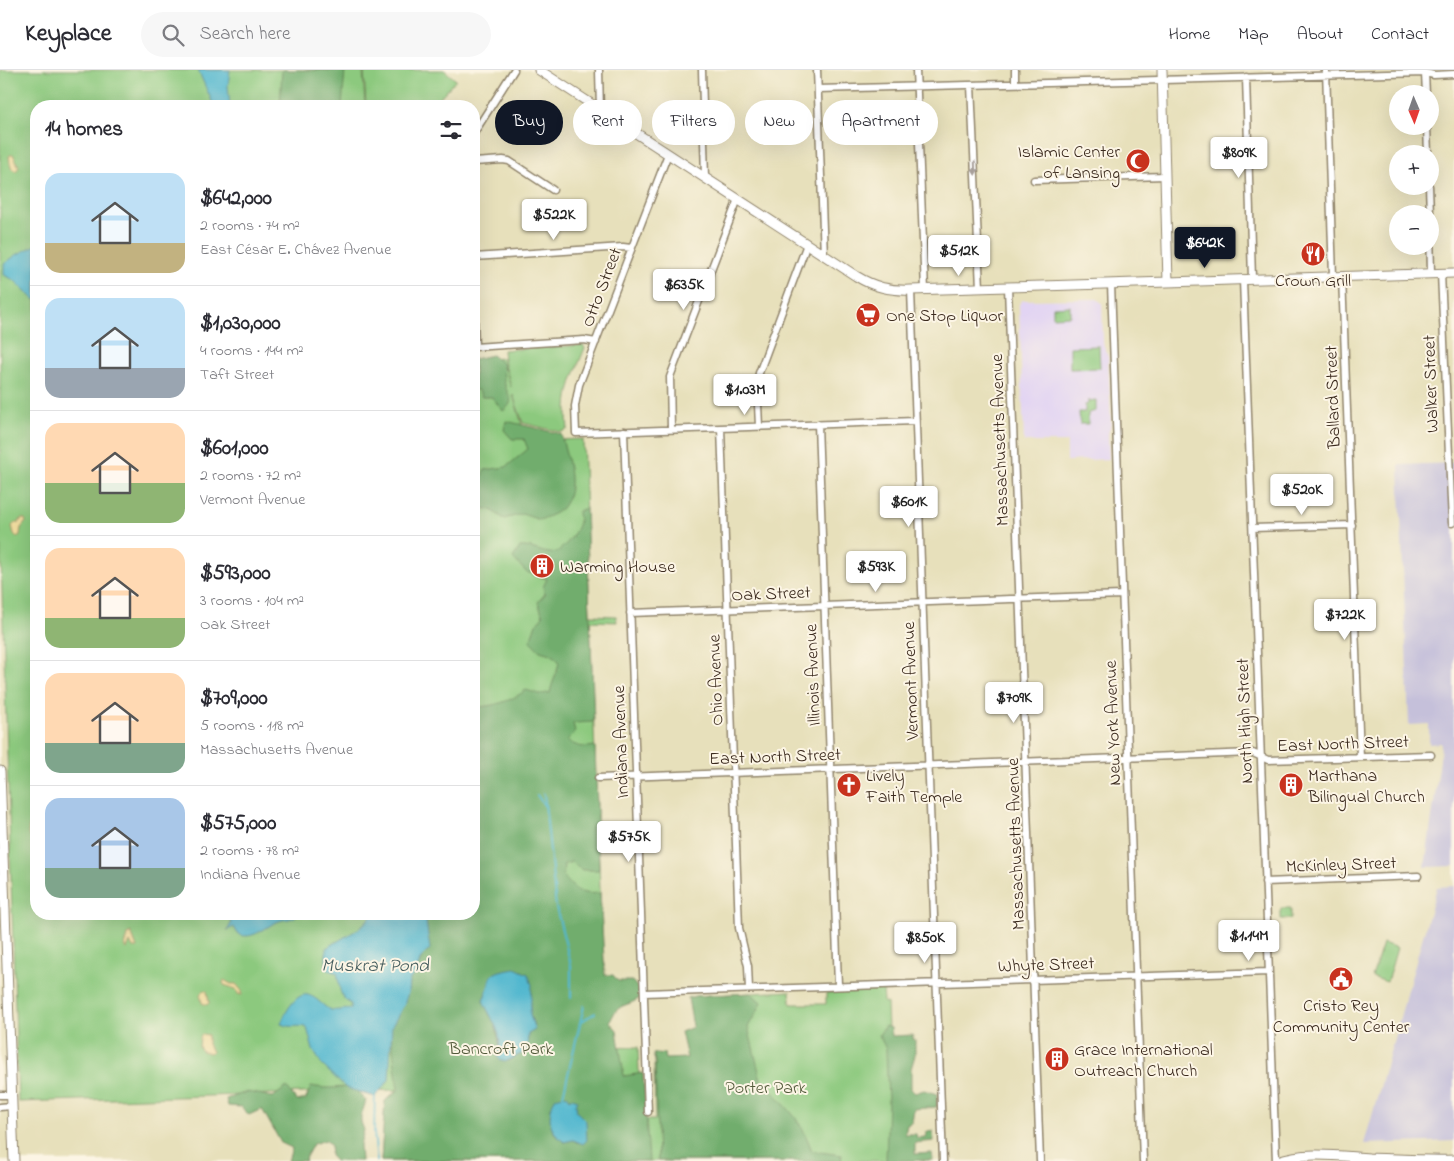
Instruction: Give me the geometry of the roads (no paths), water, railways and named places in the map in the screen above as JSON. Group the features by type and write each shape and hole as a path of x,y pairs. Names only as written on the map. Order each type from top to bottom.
{"street":[{"path":"480,124 514,70"},
{"path":"539,70 585,100"},
{"path":"598,70 600,100"},
{"path":"702,70 705,178"},
{"path":"817,70 824,256"},
{"path":"916,70 925,290"},
{"path":"1014,70 1015,83"},
{"path":"818,89 971,85 1162,75 1246,77 1326,73 1454,74"},
{"name":"Ballard Street","path":"1326,73 1352,525 1360,757"},
{"path":"1425,73 1426,85"},
{"path":"1162,75 1168,282"},
{"name":"North High Street","path":"1246,77 1253,528 1268,972 1277,1161"},
{"path":"971,85 980,288"},
{"path":"642,137 868,283 892,290 1454,273"},
{"name":"Otto Street","path":"624,431 576,433 574,417 576,395 668,154"},
{"path":"480,162 509,161 553,190"},
{"path":"1034,180 1165,176"},
{"path":"671,429 670,377 738,199"},
{"path":"759,426 757,383 759,374 807,244"},
{"path":"480,256 631,248"},
{"path":"1431,255 1431,274"},
{"name":"Walker Street","path":"1441,273 1452,523"},
{"name":"New York Avenue","path":"1111,284 1143,1161"},
{"name":"Massachusetts Avenue","path":"1008,287 1035,979 1040,1161"},
{"name":"Vermont Avenue","path":"911,290 943,1161"},
{"path":"480,347 586,340 596,342"},
{"path":"624,431 915,421"},
{"name":"Illinois Avenue","path":"818,424 838,986"},
{"name":"Ohio Avenue","path":"721,428 738,928 748,966 749,989"},
{"name":"Indiana Avenue","path":"624,431 648,1112"},
{"path":"1253,528 1352,525"},
{"name":"Oak Street","path":"630,613 1122,595"},
{"name":"East North Street","path":"598,778 1253,753 1268,760 1431,755"},
{"path":"0,771 14,1161"},
{"name":"McKinley Street","path":"1265,882 1418,876"},
{"name":"Whyte Street","path":"644,993 1268,972"},
{"path":"0,1095 11,1095"},
{"path":"0,1107 11,1106"},
{"path":"1277,1161 1313,1155 1454,1160"}],"water":[{"path":"198,70 230,70 228,86 229,100 211,100"},
{"path":"30,248 30,295 14,280 4,275 4,264"},
{"path":"230,920 284,920 248,936 238,934 234,927 227,930 231,924"},
{"name":"Muskrat Pond","path":"367,920 426,920 430,949 421,958 417,969 409,981 404,1005 392,1026 389,1080 375,1097 346,1088 322,1065 313,1050 307,1028 281,1024 291,1005 295,1000 304,995 311,996 331,1010 351,1009 351,1004 342,995 337,973 328,970 326,967 326,948 360,928"},
{"path":"515,968 528,974 532,985 530,1015 535,1030 528,1034 527,1051 505,1062 497,1056 500,1041 496,1027 483,1000 494,974"},
{"path":"567,1095 570,1099 578,1100 576,1104 577,1112 586,1121 587,1140 583,1144 573,1140 564,1142 555,1133 550,1122 552,1105 555,1098"}],"waterway":[{"path":"544,794 556,907 571,965 571,998"},
{"path":"537,795 546,808"},
{"path":"563,1096 584,1006"},
{"path":"582,1021 595,1013"},
{"path":"375,1097 374,1133 377,1161"}],"place":[{"name":"Islamic Center of Lansing","path":"1138,161"},
{"name":"Crown Grill","path":"1313,254"},
{"name":"One Stop Liquor","path":"868,315"},
{"name":"Warming House","path":"542,566"},
{"name":"Lively Faith Temple","path":"849,785"},
{"name":"Marthana Bilingual Church","path":"1291,785"},
{"name":"Cristo Rey Community Center","path":"1341,979"},
{"name":"Grace International Outreach Church","path":"1057,1059"}],"park label":[{"name":"Bancroft Park","path":"501,1048"},
{"name":"Porter Park","path":"766,1087"}]}
